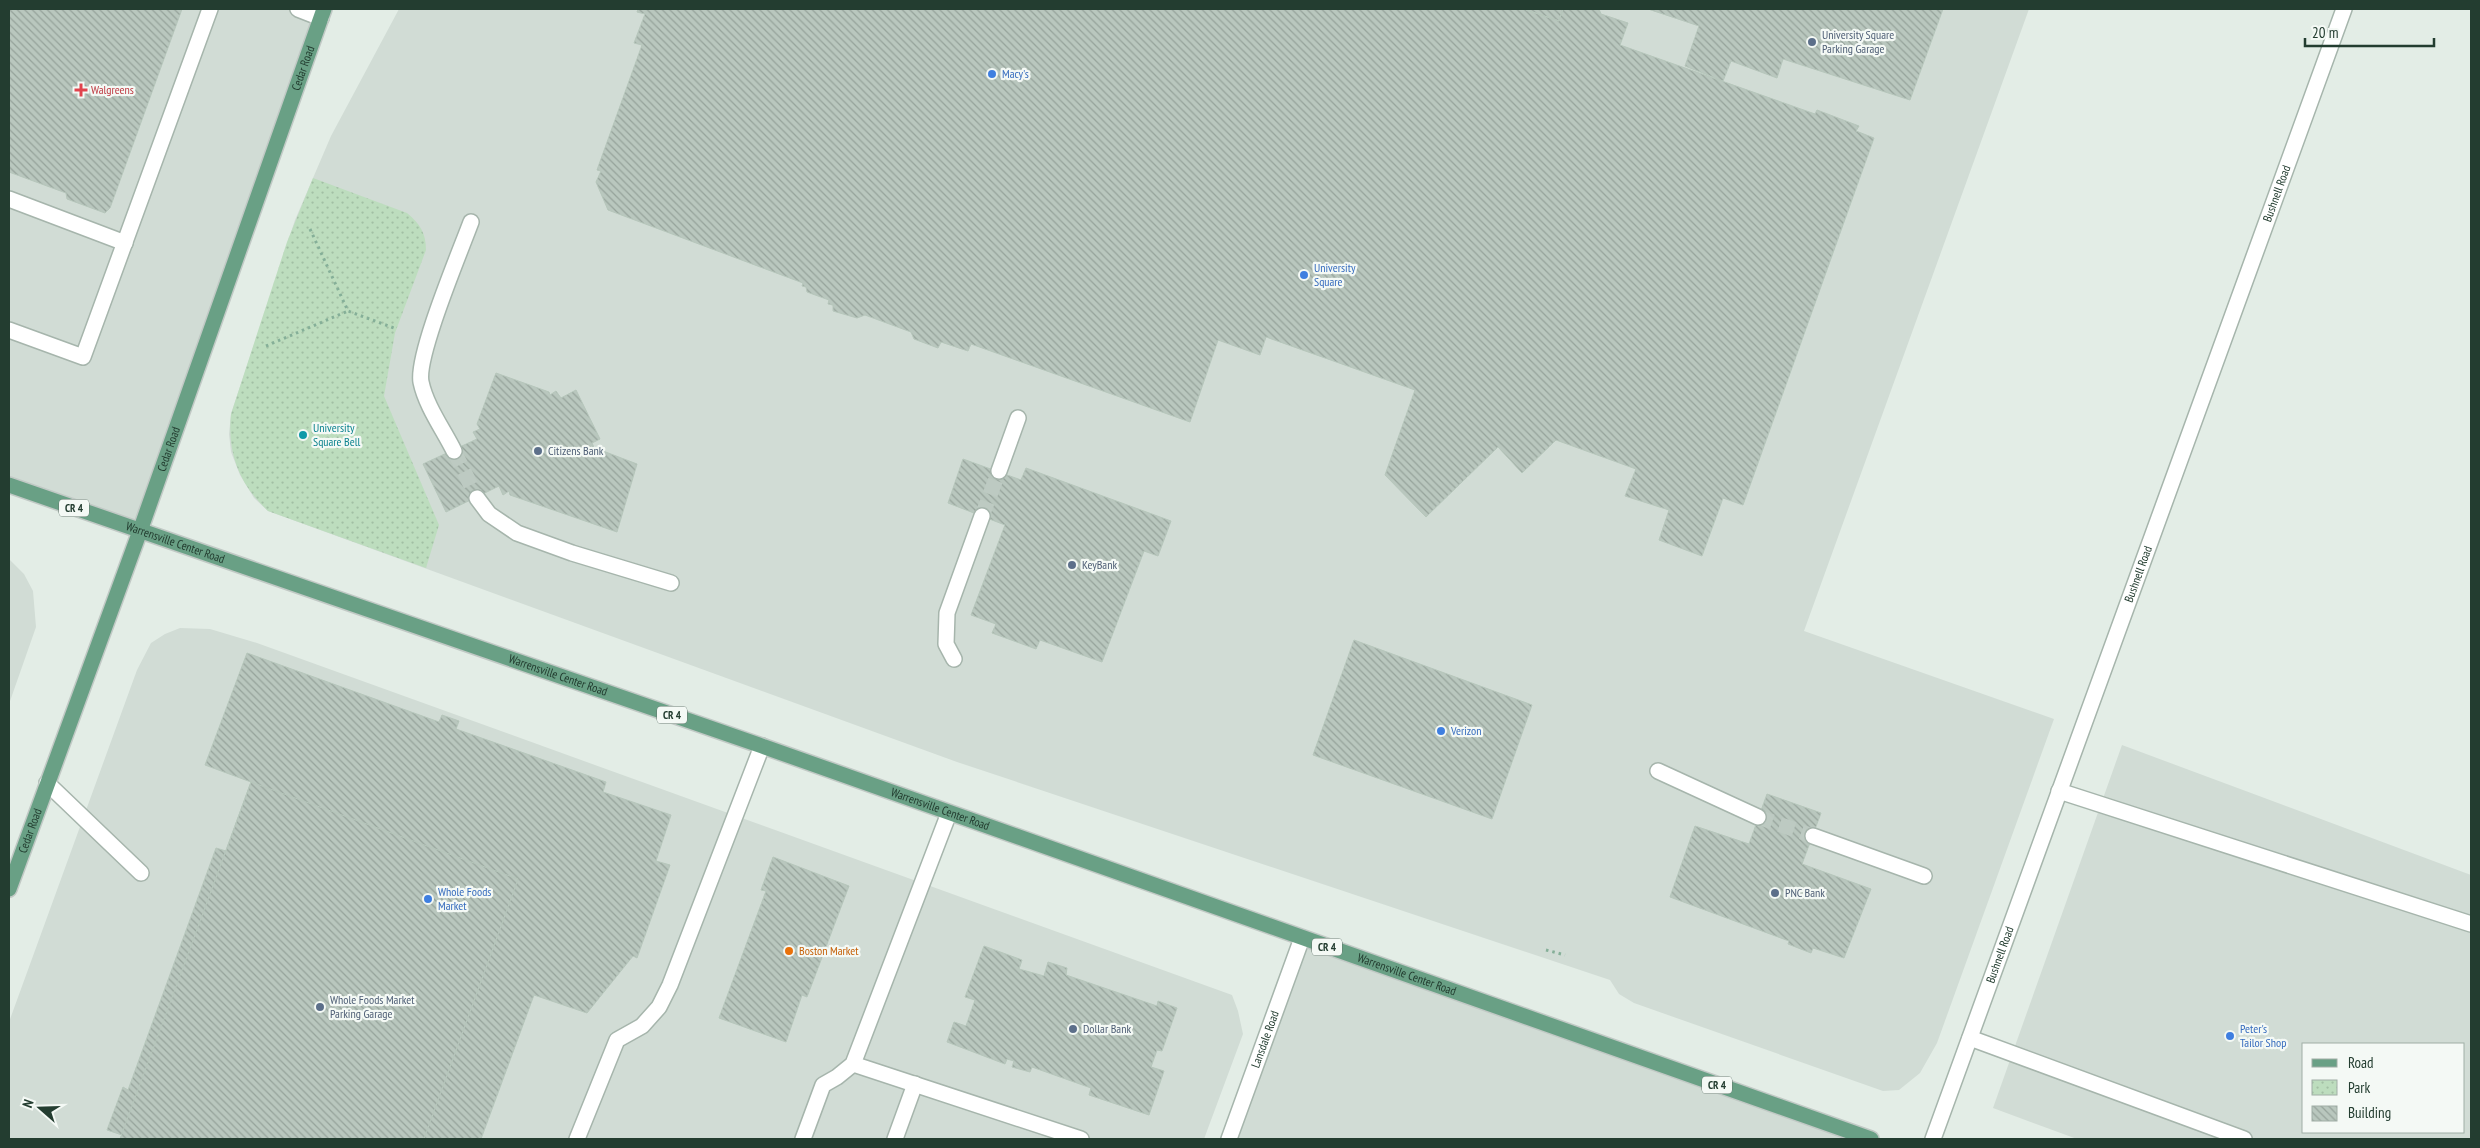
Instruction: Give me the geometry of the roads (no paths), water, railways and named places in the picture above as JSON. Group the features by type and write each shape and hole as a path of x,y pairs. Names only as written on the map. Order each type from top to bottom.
{"main road":[{"name":"Cedar Road","path":"9,889 140,531 323,13"},
{"name":"Warrensville Center Road","path":"9,486 762,746 1871,1139"}],"street":[{"path":"9,330 83,357 210,9"},
{"path":"298,9 323,13"},
{"name":"Bushnell Road","path":"1933,1139 2344,9"},
{"path":"9,200 125,243"},
{"path":"454,451 425,394 420,374 432,330 471,222"},
{"path":"999,471 1018,418"},
{"path":"477,498 489,514 517,533 572,553 671,583"},
{"path":"954,659 946,644 947,613 982,516"},
{"path":"577,1139 617,1040 642,1026 659,1007 670,986 762,746"},
{"path":"1658,772 1758,816"},
{"path":"47,783 140,873"},
{"path":"2059,791 2471,924"},
{"path":"803,1139 823,1085 853,1064 949,813"},
{"path":"1813,836 1924,876"},
{"name":"Lansdale Road","path":"1229,1139 1302,938"},
{"path":"1970,1038 2244,1139"},
{"path":"853,1064 1080,1139"},
{"path":"895,1139 915,1084"}],"tunnel":[{"path":"454,451 477,498"},
{"path":"982,516 999,471"},
{"path":"1758,817 1813,836"}],"place":[{"name":"University Square Parking Garage","path":"1812,42"},
{"name":"Macy's","path":"992,74"},
{"name":"Walgreens","path":"81,90"},
{"name":"University Square","path":"1304,275"},
{"name":"University Square Bell","path":"303,435"},
{"name":"Citizens Bank","path":"538,451"},
{"name":"KeyBank","path":"1072,565"},
{"name":"Verizon","path":"1441,731"},
{"name":"PNC Bank","path":"1775,893"},
{"name":"Whole Foods Market","path":"428,899"},
{"name":"Boston Market","path":"789,951"},
{"name":"Whole Foods Market Parking Garage","path":"320,1007"},
{"name":"Dollar Bank","path":"1073,1029"},
{"name":"Peter's Tailor Shop","path":"2230,1036"}]}
